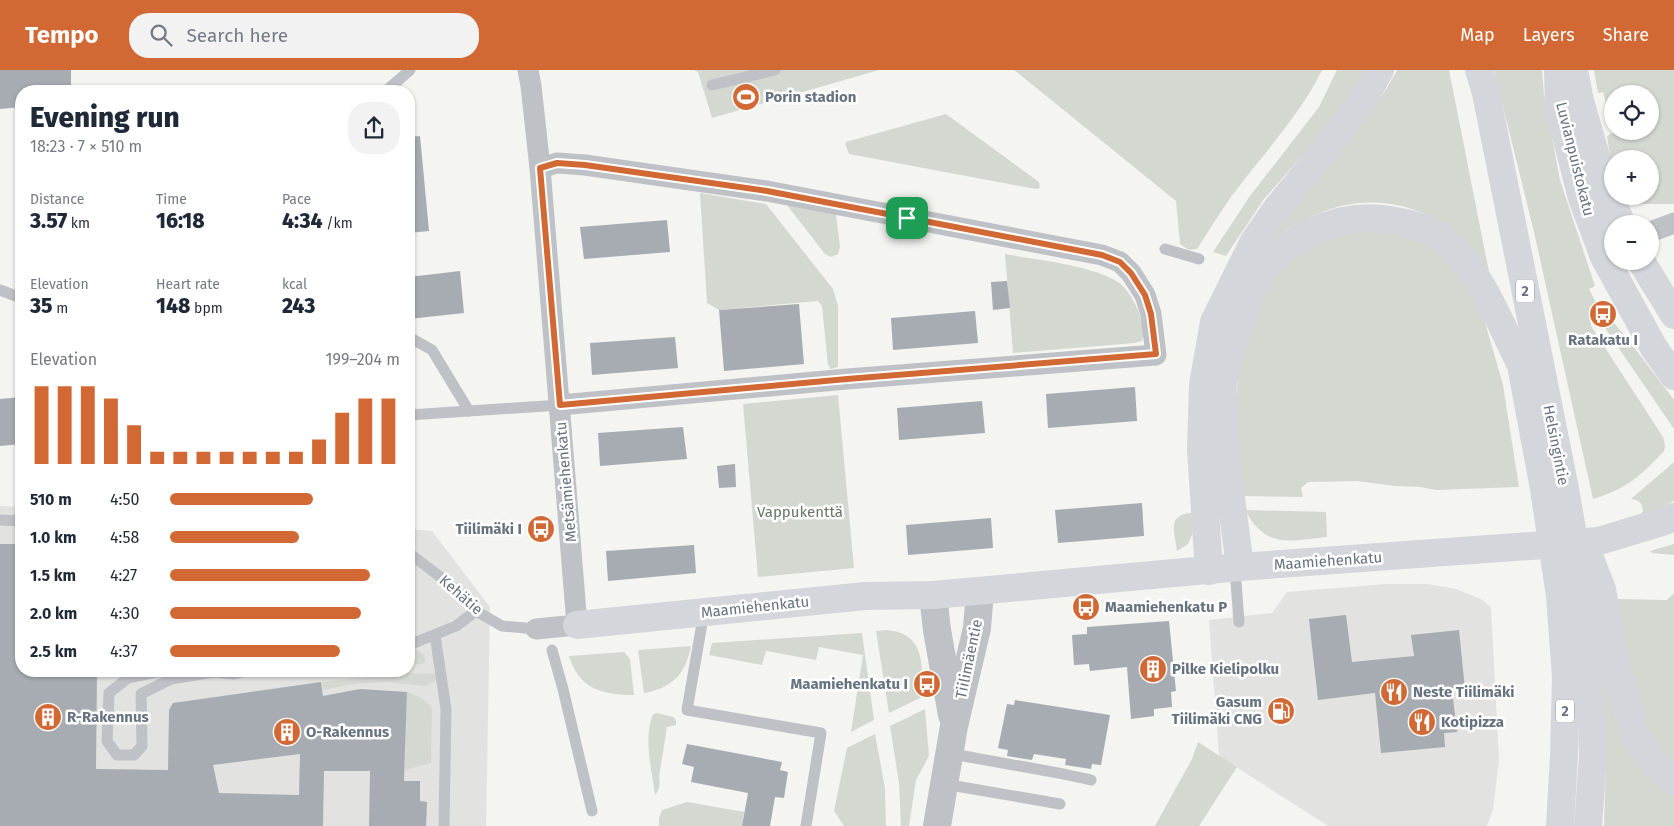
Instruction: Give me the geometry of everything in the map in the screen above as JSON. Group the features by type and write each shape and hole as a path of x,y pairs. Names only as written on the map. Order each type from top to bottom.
{"main road":[{"path":"1209,571 1201,450 1204,385 1214,322 1253,243 1277,208 1365,97 1380,70"},
{"name":"Helsingintie","path":"1465,70 1469,105 1521,365 1582,593 1591,675 1593,756 1588,826"},
{"name":"Helsingintie","path":"1479,70 1486,93 1554,489"},
{"name":"Luvianpuistokatu","path":"1558,70 1559,110 1582,198 1604,246"},
{"name":"Luvianpuistokatu","path":"1574,70 1580,101 1604,184 1618,215"},
{"path":"1238,568 1224,448 1223,384 1245,306 1259,278 1278,256 1296,241 1319,228 1345,219 1370,217 1395,220 1420,228 1446,241 1470,266 1521,365"},
{"name":"Luvianpuistokatu","path":"1615,270 1654,348 1674,376"},
{"path":"1646,270 1674,315"},
{"path":"1554,489 1582,593 1614,658 1635,734 1649,758 1674,782"},
{"name":"Maamiehenkatu","path":"577,625 865,596 933,595 1238,568 1598,541 1664,522 1674,517"},
{"name":"Helsingintie","path":"1560,826 1566,677 1582,593"}],"street":[{"name":"Metsämiehenkatu","path":"528,70 540,168 577,625"},
{"path":"540,168 557,163 585,165 767,191 1102,255 1120,262 1131,273 1145,295 1151,314 1156,354 560,405"},
{"path":"1659,228 1674,224"},
{"name":"Tiilimäentie","path":"937,826 954,726 977,628 980,591"},
{"name":"Tiilimäentie","path":"933,595 937,630 954,726"},
{"name":"Kehätie","path":"536,629 577,625"}],"lane":[{"path":"393,85 410,70"},
{"path":"712,85 776,70"},
{"path":"1165,249 1199,259"},
{"path":"0,290 15,296"},
{"path":"415,340 432,350 470,411"},
{"path":"415,415 560,405"},
{"path":"0,520 15,521"},
{"name":"Kehätie","path":"415,558 447,582 476,612 502,626 536,629"},
{"path":"1238,568 1239,622"},
{"path":"415,643 456,626 476,612"},
{"path":"704,612 687,710 821,733 806,826"},
{"path":"415,637 436,635"},
{"path":"436,635 446,708 444,826"},
{"path":"552,650 592,811"},
{"path":"133,677 128,678 109,693 107,741 117,755 134,755 142,746 142,694 171,679 183,677"},
{"path":"949,753 1051,770 1091,780"},
{"path":"944,784 1060,804"}],"shaded area":[{"path":"0,506 15,507 15,677 415,677 415,530 432,531 490,607 486,826 0,826"},
{"path":"1385,584 1428,584 1456,589 1481,599 1491,607 1499,759 1493,810 1487,826 1328,826 1219,756 1209,620 1272,613 1287,592"}],"green space":[{"name":"Porin stadion","path":"694,70 879,70 712,118 698,72"},
{"path":"1014,70 1322,70 1291,120 1231,197 1197,249 1189,250 1180,244 1176,201"},
{"path":"1337,70 1367,70 1330,124 1264,199 1226,256 1213,252 1250,196 1319,107"},
{"path":"1397,70 1449,70 1489,272 1472,250 1453,231 1431,217 1408,208 1383,203 1357,203 1331,209 1305,220 1276,238 1266,248 1255,265 1291,208 1363,122"},
{"path":"1494,70 1542,70 1544,95 1560,180 1595,286 1589,289 1597,305 1597,309 1590,317 1591,326 1663,437 1665,445 1664,451 1632,481 1614,491 1593,499 1534,232"},
{"path":"1594,70 1674,70 1674,204 1659,204 1659,150 1609,150 1608,140 1659,140 1659,85 1604,85 1604,96 1603,92 1598,93"},
{"path":"946,114 1039,182 1040,188 1036,189 849,154 845,144 846,142"},
{"path":"700,193 766,204 833,289 838,306 838,367 831,369 828,365 822,306 818,301 719,310 707,303"},
{"path":"787,205 836,214 840,247 838,254 831,257 825,254"},
{"path":"1338,230 1407,233 1437,249 1462,274 1482,312 1503,385 1519,487 1436,490 1357,481 1308,482 1301,488 1303,497 1241,496 1234,420 1240,356 1254,305 1282,264"},
{"path":"1005,254 1079,267 1107,276 1118,282 1130,295 1142,321 1142,341 1013,353"},
{"path":"1605,319 1609,325 1614,323 1674,400 1674,429 1607,331 1603,324"},
{"name":"Vappukenttä","path":"838,395 854,568 758,577 743,404"},
{"path":"1674,462 1674,501 1639,516 1643,511 1642,505 1638,501 1631,499"},
{"path":"1245,510 1326,512 1327,537 1279,540 1261,531 1253,523"},
{"path":"1197,512 1195,528 1188,544 1177,551 1174,528 1176,519 1180,516"},
{"path":"1674,544 1674,555 1652,553 1650,551"},
{"path":"1674,593 1674,769 1659,753 1639,713 1627,667 1616,599 1667,600"},
{"path":"876,631 899,632 915,644 921,662 924,696 889,713"},
{"path":"862,633 874,720 851,732 863,655 819,647 816,660 766,651 762,665 709,655 712,643"},
{"path":"691,646 689,656 676,678 654,691 644,693 638,650"},
{"path":"415,649 423,654 426,662 415,664"},
{"path":"624,652 630,659 634,695 612,694 593,688 579,676 569,656"},
{"path":"1603,661 1605,661 1616,718 1632,752 1652,779 1674,796 1674,826 1604,826 1606,761"},
{"path":"415,673 438,674 440,678 426,686 387,682 354,684 323,690 322,682 368,677 415,677"},
{"path":"407,692 422,698 432,708 431,763 405,770"},
{"path":"925,709 929,756 916,780 909,826 901,826 899,783 890,726"},
{"path":"657,713 673,717 676,720 676,725 667,727 659,787 655,795 648,744 650,724 653,714"},
{"path":"875,734 885,788 886,826 844,826 834,811 847,748"},
{"path":"1198,742 1237,767 1199,826 1155,826 1192,759"},
{"path":"687,802 744,812 742,826 659,826 662,810"}],"building":[{"path":"0,70 71,70 71,85 15,85 15,108 0,109"},
{"path":"415,136 420,136 429,231 415,232"},
{"path":"667,220 670,252 584,259 580,227"},
{"path":"460,271 464,313 415,318 415,276"},
{"path":"1007,281 1010,308 993,310 991,282"},
{"path":"799,304 804,364 724,371 719,310"},
{"path":"975,311 978,343 893,350 891,318"},
{"path":"675,337 678,368 592,375 590,343"},
{"path":"1135,387 1137,421 1048,428 1046,394"},
{"path":"15,398 15,445 0,446 0,399"},
{"path":"982,401 985,433 899,440 897,408"},
{"path":"683,427 687,459 600,466 598,433"},
{"path":"735,464 736,487 719,488 717,466"},
{"path":"1142,503 1144,536 1058,543 1055,510"},
{"path":"991,518 993,548 908,555 906,525"},
{"path":"0,544 15,544 15,677 97,677 96,769 168,770 169,710 173,703 321,682 323,696 360,689 407,692 404,781 420,781 420,801 427,802 426,826 369,826 370,771 324,771 323,826 0,826","holes":["300,754 299,795 219,793 213,765"]},
{"path":"694,545 696,573 608,581 606,551"},
{"name":"Neste Tiilimäki","path":"1346,615 1352,662 1414,656 1411,635 1459,630 1465,689 1452,690 1457,732 1444,733 1445,747 1381,753 1375,693 1318,700 1309,619"},
{"name":"Pilke Kielipolku","path":"1169,621 1176,691 1171,692 1172,707 1154,709 1154,716 1131,719 1127,667 1090,671 1089,664 1074,665 1072,635 1087,634 1087,627"},
{"path":"1015,700 1110,715 1101,765 1092,764 1091,769 1065,765 1066,759 1034,754 1032,760 1007,756 1008,750 998,748 1007,704 1014,705"},
{"path":"687,744 782,762 780,770 788,772 784,798 775,797 770,826 742,826 748,793 691,782 694,767 682,764"}],"place":[{"name":"Porin stadion","path":"746,97"},
{"name":"Ratakatu I","path":"1603,314"},
{"name":"Tiilimäki I","path":"541,529"},
{"name":"Maamiehenkatu P","path":"1086,607"},
{"name":"Pilke Kielipolku","path":"1153,669"},
{"name":"Maamiehenkatu I","path":"927,684"},
{"name":"Neste Tiilimäki","path":"1394,692"},
{"name":"Gasum Tiilimäki CNG","path":"1281,711"},
{"name":"R-Rakennus","path":"48,717"},
{"name":"Kotipizza","path":"1422,722"},
{"name":"O-Rakennus","path":"287,732"}],"route":[{"path":"557,163 585,165 767,191 907,218 1102,255 1120,262 1131,273 1145,295 1151,314 1156,354 560,405 540,168 557,163"}]}
